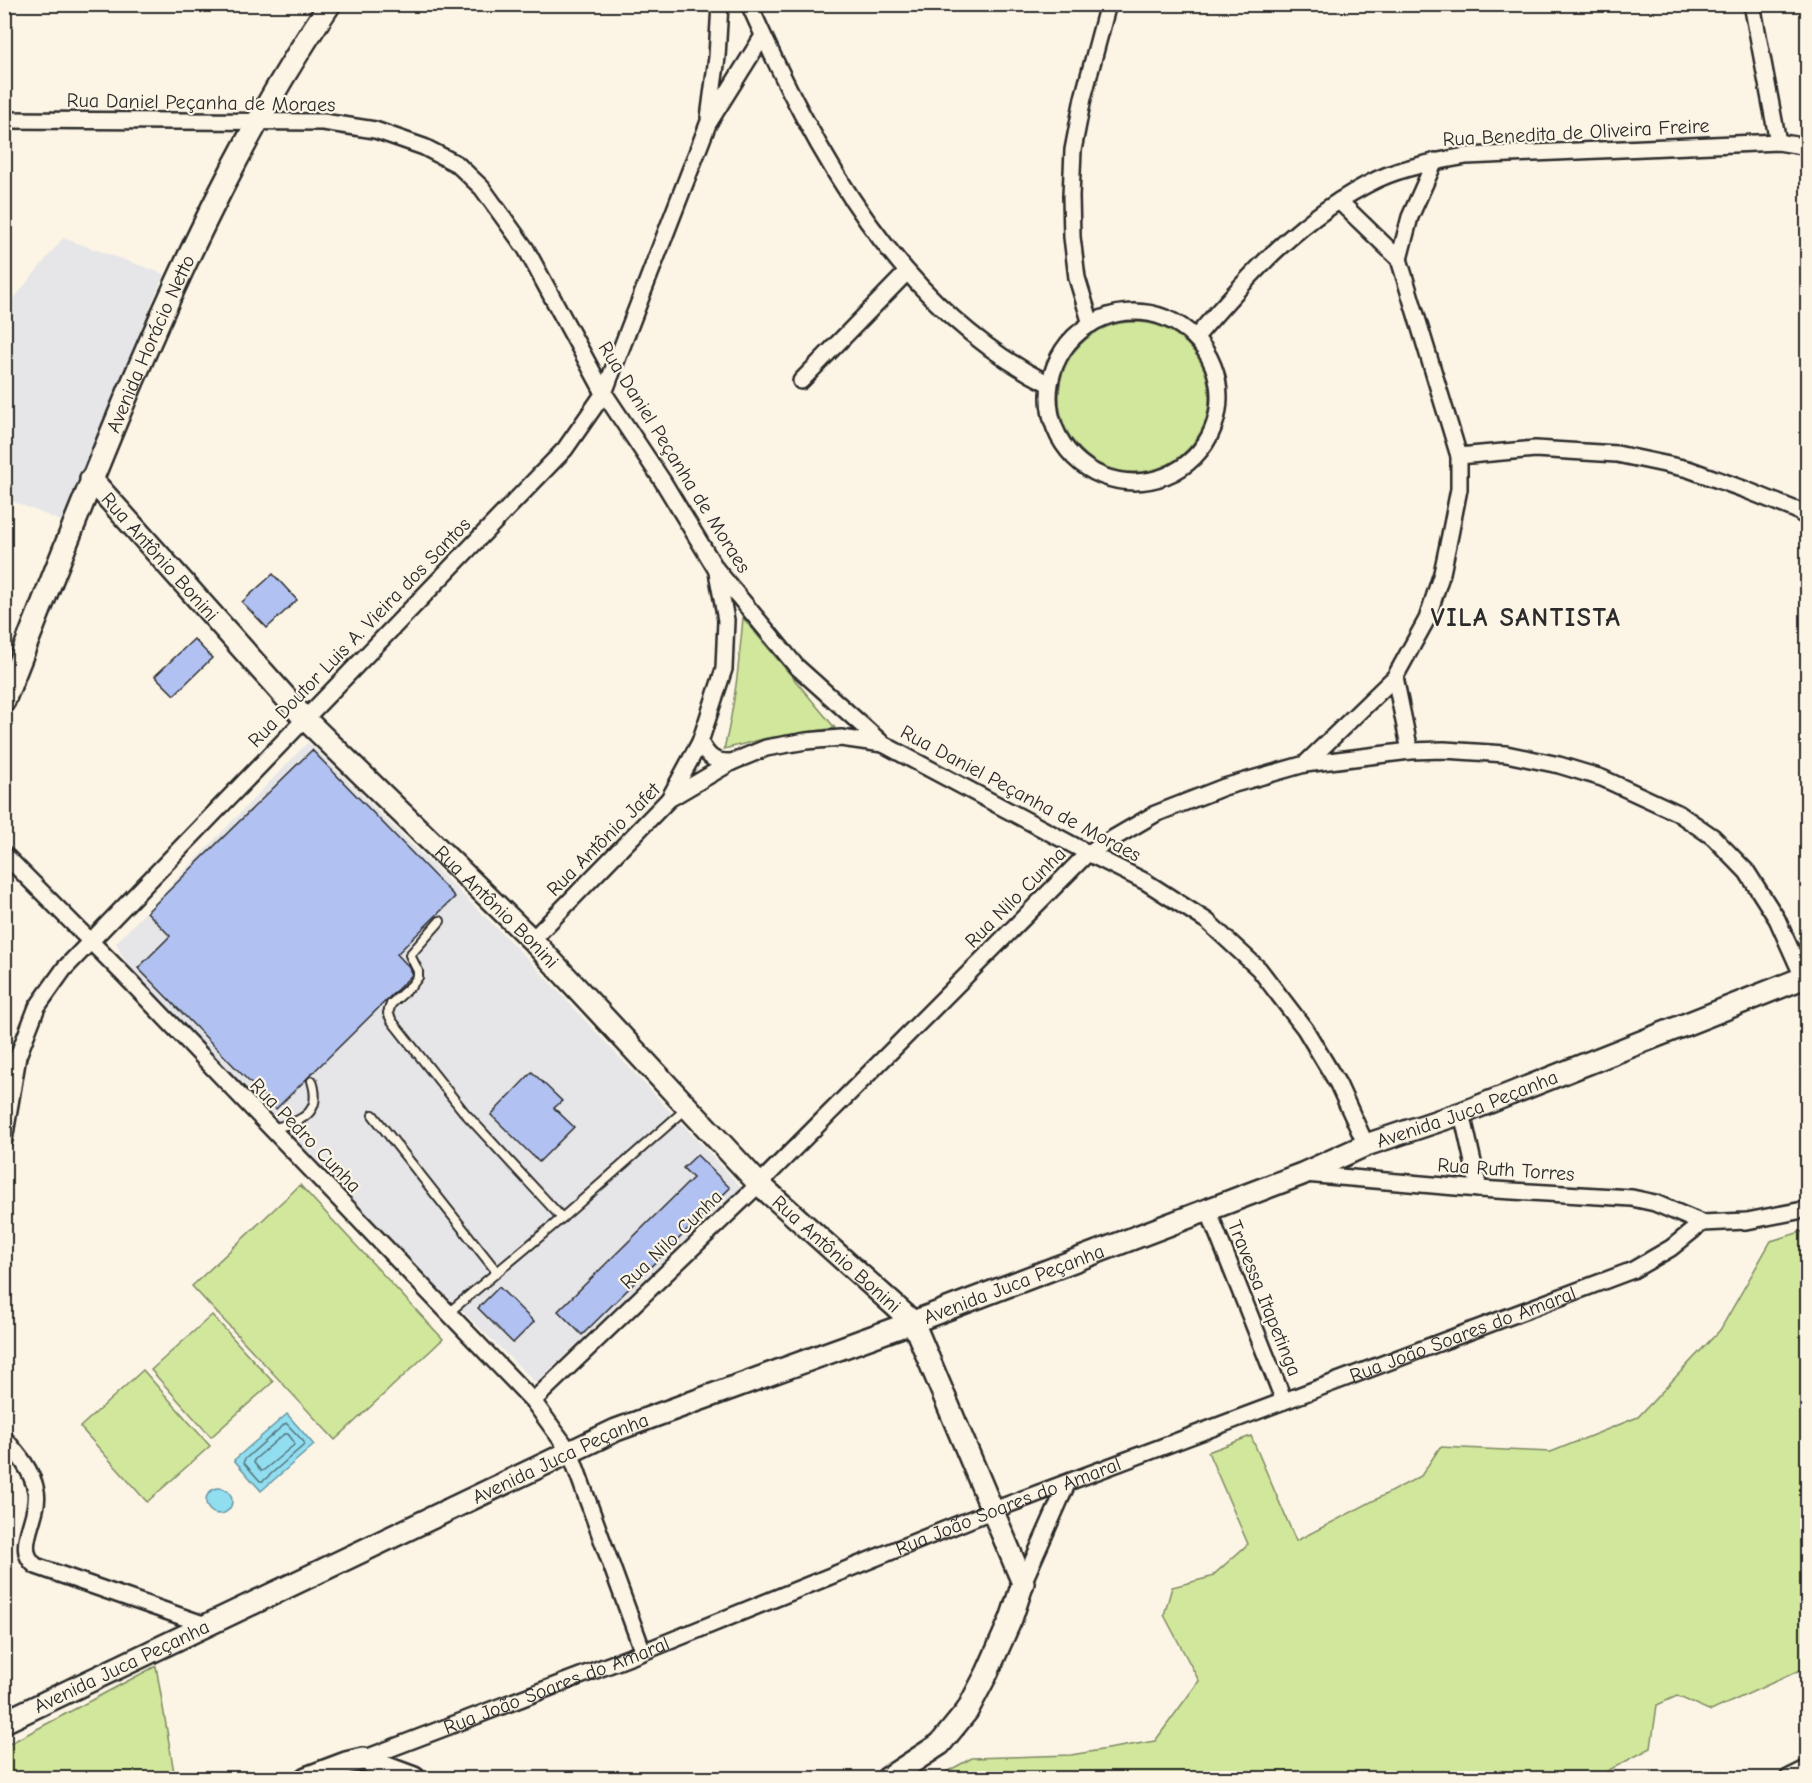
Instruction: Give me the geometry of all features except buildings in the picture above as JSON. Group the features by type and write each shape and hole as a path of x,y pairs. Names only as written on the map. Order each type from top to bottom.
{"main road":[{"name":"Avenida Horácio Netto","path":"4,701 92,479 177,278 211,207 257,123 330,4"},
{"name":"Rua Antônio Bonini","path":"92,479 305,719 532,940 759,1184 913,1322"},
{"name":"Avenida Juca Peçanha","path":"4,1722 616,1430 913,1322 1208,1210 1302,1174 1366,1145 1462,1113 1805,976"},
{"path":"888,1779 940,1744 967,1710 987,1673 1011,1619 1023,1582 991,1511 913,1322"},
{"path":"363,1759 414,1779"},
{"name":"Rua João Soares do Amaral","path":"306,1779 363,1759"}],"street":[{"name":"Rua Doutor Luis A. Vieira dos Santos","path":"708,124 717,57 720,4"},
{"path":"748,4 816,141 847,192 907,272 971,333 1018,369 1049,384"},
{"path":"1091,324 1077,278 1072,237 1073,150 1083,98 1108,4"},
{"path":"1752,4 1778,142"},
{"name":"Rua Doutor Luis A. Vieira dos Santos","path":"4,1140 18,1056 37,1007 64,969 565,449 604,393 708,124 763,36"},
{"name":"Rua Daniel Peçanha de Moraes","path":"4,120 323,122 375,130 424,147 457,164 482,188 526,249 604,393 662,480 716,568 796,666 883,744 1146,882 1208,921 1259,969 1305,1029 1338,1084 1366,1145"},
{"name":"Rua Benedita de Oliveira Freire","path":"1195,338 1253,272 1300,227 1379,178 1435,161 1466,156 1778,142 1805,143"},
{"path":"1400,259 1410,217 1435,161"},
{"path":"1305,764 1395,677 1428,619 1442,573 1459,489 1459,456 1400,259 1339,201"},
{"path":"801,381 907,272"},
{"path":"1146,312 1172,321 1195,338 1212,362 1219,390 1216,419 1204,446 1184,467 1157,480 1128,483 1100,476 1076,460 1058,437 1049,410 1049,384 1057,360 1071,339 1091,324 1117,313 1146,312"},
{"path":"1459,456 1535,449 1617,454 1688,469 1796,510 1808,518"},
{"path":"669,799 700,742 724,669 726,620 716,568"},
{"path":"1395,677 1410,751"},
{"name":"Rua Antônio Jafet","path":"532,940 669,799 732,762 766,748 806,741 841,738 883,744"},
{"path":"700,742 712,759 720,763 732,762"},
{"name":"Rua Nilo Cunha","path":"533,1401 759,1184 1088,853 1155,814 1224,787 1305,764 1410,751 1444,750 1506,754 1559,765 1602,778 1678,813 1713,837 1747,872 1777,919 1805,976"},
{"name":"Rua Pedro Cunha","path":"4,854 91,941 533,1401 570,1452 643,1652"},
{"path":"1462,1113 1479,1189"},
{"name":"Rua Ruth Torres","path":"1302,1174 1479,1189 1632,1198 1655,1203 1702,1223"},
{"path":"1702,1223 1747,1221 1808,1209"},
{"name":"Travessa Itapetinga","path":"1208,1210 1284,1401"},
{"name":"Rua João Soares do Amaral","path":"363,1759 643,1652 991,1511 1633,1270 1671,1248 1702,1223"},
{"path":"4,1438 31,1474 37,1493 35,1514 25,1551 29,1560 36,1566 206,1625"},
{"path":"1023,1582 1067,1484"},
{"path":"1788,1779 1808,1768"}],"lane":[{"path":"440,921 410,955 418,976 412,985 391,1004 388,1013 464,1112 562,1218"},
{"path":"272,1129 294,1123 308,1115 315,1104 316,1094 312,1081"},
{"path":"447,1313 562,1218 688,1107"},
{"path":"374,1115 497,1272"}],"shaded area":[{"path":"63,238 164,274 61,521 5,498 4,311"},
{"path":"308,742 528,959 741,1187 536,1383 316,1168 128,967 116,943"}],"green space":[{"path":"1134,322 1149,323 1163,328 1187,344 1203,368 1208,382 1208,412 1203,426 1187,450 1163,466 1149,471 1134,472 1119,471 1105,466 1081,450 1065,426 1060,412 1059,397 1060,382 1065,368 1081,344 1105,328 1119,323"},
{"path":"743,618 835,728 767,738 724,749 734,700"},
{"path":"300,1185 443,1339 335,1440 192,1286"},
{"path":"1807,1230 1807,1667 1711,1711 1677,1696 1657,1705 1651,1748 1594,1778 935,1778 972,1758 1071,1755 1155,1741 1199,1681 1164,1615 1172,1587 1211,1577 1248,1544 1208,1452 1251,1436 1296,1541 1421,1476 1440,1447 1551,1452 1638,1417 1720,1330 1771,1241"},
{"path":"212,1315 273,1382 211,1437 151,1370"},
{"path":"143,1370 210,1446 147,1502 80,1427"},
{"path":"156,1666 175,1778 5,1778 5,1746"}],"water":[{"path":"287,1414 314,1445 261,1491 234,1460"},
{"path":"219,1488 228,1492 232,1501 228,1510 219,1514 210,1510 206,1501 210,1492"}],"district":[{"name":"VILA SANTISTA","path":"1526,617"}]}
